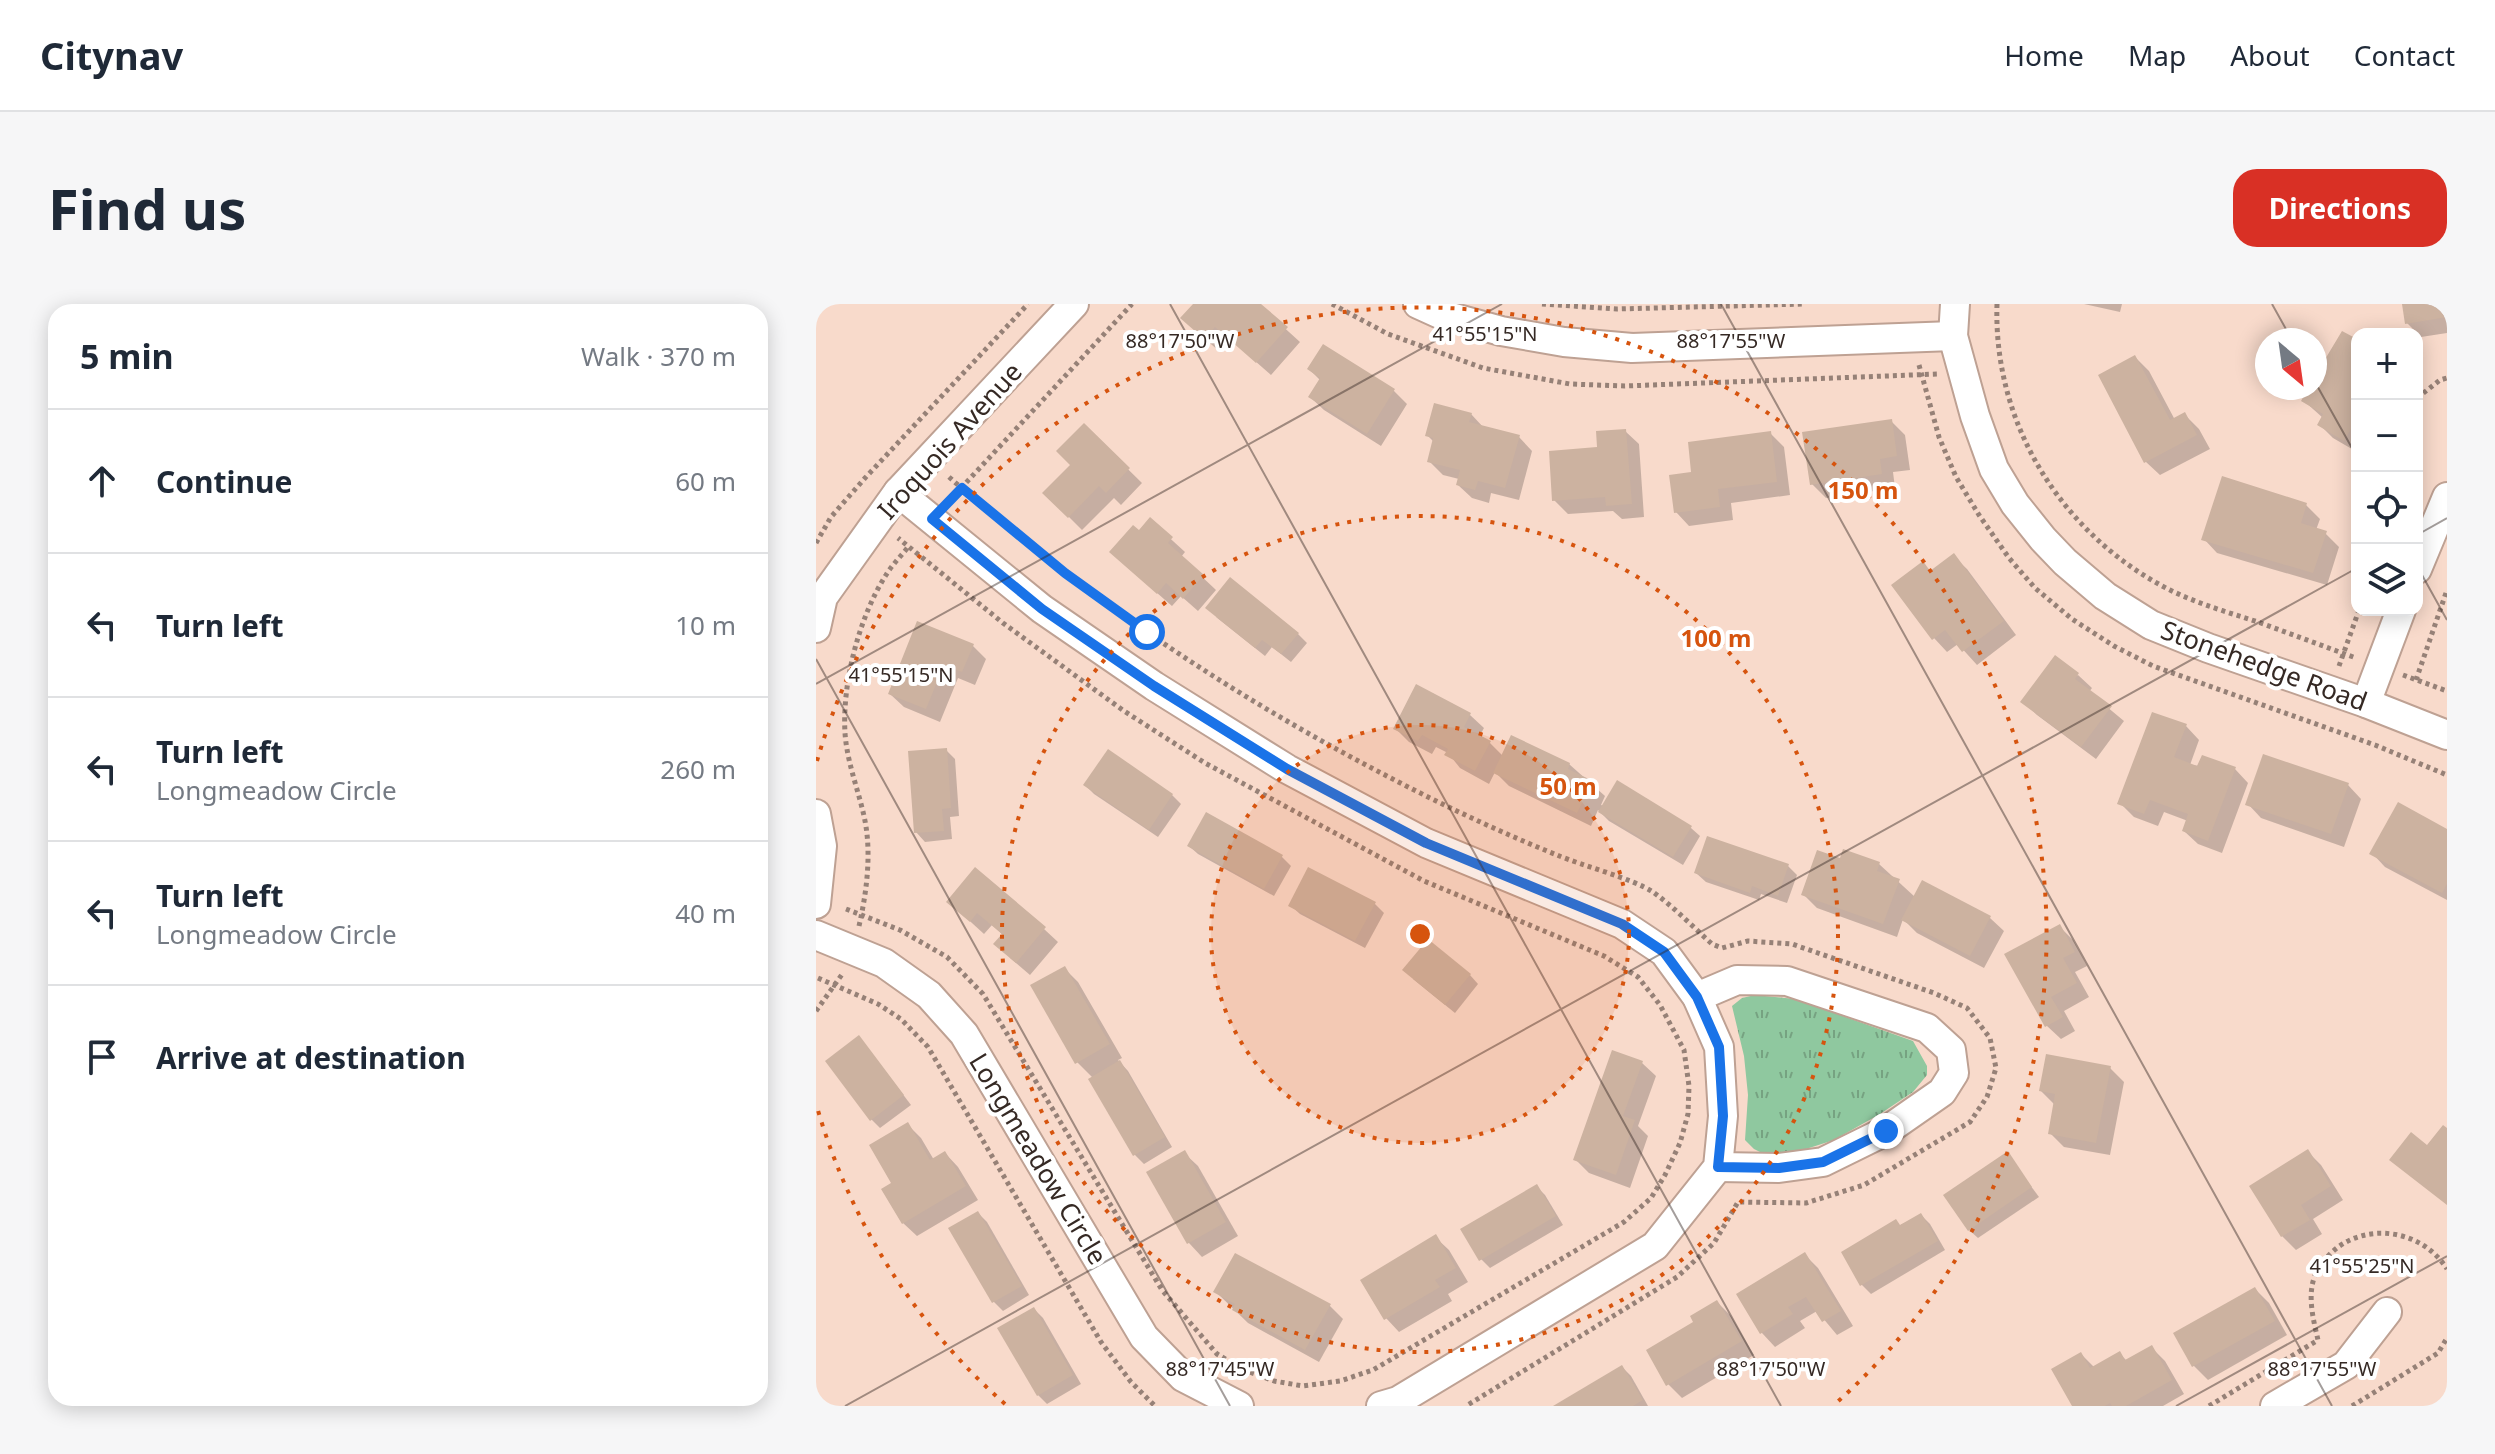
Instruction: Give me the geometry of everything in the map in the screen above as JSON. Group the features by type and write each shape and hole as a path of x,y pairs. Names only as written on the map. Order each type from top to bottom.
{"street":[{"name":"Iroquois Avenue","path":"816,628 823,597 898,492 1074,304"},
{"path":"1418,304 1440,314 1501,331 1564,342 1632,348 1953,336"},
{"name":"Stonehedge Road","path":"1955,304 1953,336 1975,416 1994,469 2015,504 2065,562 2105,596 2151,625 2447,735"},
{"path":"898,492 1042,609 1154,686 1260,753 1426,843 1622,924 1664,952 1697,997 1719,1047 1723,1116 1718,1167 1655,1246 1398,1401 1381,1406"},
{"path":"2423,555 2447,497"},
{"path":"2366,703 2399,616"},
{"path":"816,814 822,846 816,904"},
{"name":"Longmeadow Circle","path":"816,935 884,963 929,995 964,1034 1144,1337 1183,1377 1239,1406"},
{"path":"1697,997 1737,980 1787,981 1927,1028 1951,1050 1954,1073 1942,1092 1886,1131 1823,1162 1779,1168 1718,1167"},
{"path":"2275,1406 2346,1365 2387,1312"}],"path":[{"path":"816,543 831,517 865,478 1028,304"},
{"path":"816,1011 834,986 853,950 862,914 868,859 865,819 852,774 845,732 848,677 862,627 885,576 908,547 1132,304"},
{"path":"1542,304 1648,309 1805,304"},
{"path":"1997,304 1998,351 2008,399 2017,423 2051,487 2090,534 2168,589 2447,691"},
{"path":"2423,393 2447,378"},
{"path":"945,473 1065,573 1147,632 1258,704 1365,765 1556,855 1651,891 1712,944 1722,948 1748,941 1792,944 1870,970 1967,1008 1990,1038 1996,1068 1987,1097 1970,1122 1864,1185 1806,1203 1738,1202 1714,1243 1677,1277 1466,1406"},
{"path":"846,909 900,930 947,957 983,994 1162,1290 1217,1354 1244,1370 1274,1381 1303,1386 1340,1381 1373,1370 1624,1222 1651,1198 1665,1175 1680,1143 1688,1114 1689,1086 1684,1050 1660,1005 1638,977 1604,956 1424,881 1205,763 1124,711 1003,623 892,533"},
{"path":"2416,680 2447,590"},
{"path":"2337,670 2357,616"},
{"path":"818,978 878,1004 901,1019 928,1047 1101,1342 1131,1382 1155,1406"},
{"path":"2209,1406 2318,1340 2311,1293 2318,1269 2336,1249 2355,1237 2385,1232 2406,1235 2425,1245 2447,1269"},
{"path":"2352,1406 2438,1353 2447,1338"}],"green space":[{"path":"1755,995 1795,999 1913,1041 1927,1066 1927,1075 1913,1092 1834,1140 1806,1149 1762,1153 1745,1140 1748,1095 1744,1056 1732,1006 1742,998"}],"building":[{"path":"1193,304 1261,304 1288,327 1256,363 1215,327 1204,339 1180,318"},
{"path":"2402,304 2447,304 2447,317 2405,324"},
{"path":"2342,331 2351,336 2351,429 2344,441 2317,425 2323,414 2301,401 2327,400 2327,356"},
{"path":"1323,344 1395,389 1367,434 1308,397 1320,378 1307,369"},
{"path":"2135,355 2170,420 2185,412 2197,435 2144,463 2098,375"},
{"path":"1434,403 1472,413 1469,422 1520,435 1505,488 1478,481 1475,490 1456,485 1460,470 1427,462 1433,438 1425,436"},
{"path":"1892,419 1897,456 1880,459 1882,474 1810,485 1802,432"},
{"path":"1084,423 1130,468 1106,493 1099,486 1068,518 1042,493 1070,465 1056,451"},
{"path":"1626,429 1632,504 1606,506 1605,497 1552,501 1549,451 1597,447 1596,431"},
{"path":"1771,431 1777,482 1718,489 1720,507 1674,513 1669,475 1691,472 1688,442"},
{"path":"2222,476 2307,503 2301,523 2327,531 2313,573 2201,540"},
{"path":"1150,517 1173,537 1168,543 1204,575 1183,599 1166,583 1157,594 1109,552 1133,525 1139,530"},
{"path":"1954,553 2004,621 1962,652 1945,630 1932,640 1891,585 1923,561 1930,571"},
{"path":"1230,577 1299,633 1281,654 1262,640 1255,648 1205,608"},
{"path":"917,621 974,644 962,672 944,665 926,709 888,694"},
{"path":"2055,655 2079,673 2075,679 2112,706 2081,747 2020,702"},
{"path":"1416,684 1471,713 1464,727 1491,741 1475,771 1444,755 1448,749 1422,735 1418,741 1393,729"},
{"path":"2152,712 2187,724 2174,757 2197,766 2202,755 2236,767 2208,841 2182,831 2188,814 2150,800 2144,814 2117,804"},
{"path":"1511,735 1570,763 1568,769 1593,781 1577,813 1493,773"},
{"path":"947,748 951,808 942,809 944,831 914,833 908,751"},
{"path":"1108,749 1173,794 1149,830 1083,785"},
{"path":"2263,754 2349,783 2331,834 2245,805"},
{"path":"1617,780 1692,826 1673,857 1598,812"},
{"path":"2398,802 2447,829 2447,884 2442,893 2369,854"},
{"path":"1206,812 1283,855 1264,889 1187,846"},
{"path":"1707,836 1789,864 1778,896 1752,886 1750,893 1694,873"},
{"path":"1843,849 1880,862 1877,871 1900,879 1883,924 1801,895 1817,850 1840,858"},
{"path":"975,867 1046,927 1016,963 993,944 1002,934 977,913 970,922 946,902"},
{"path":"1308,867 1376,902 1355,941 1288,906"},
{"path":"1922,880 1991,916 1970,956 1901,920"},
{"path":"2060,924 2075,952 2063,958 2077,983 2051,997 2063,1017 2045,1027 2004,954"},
{"path":"1428,939 1471,974 1445,1005 1402,970"},
{"path":"1065,966 1110,1044 1075,1064 1030,985"},
{"path":"859,1035 904,1095 870,1121 825,1061"},
{"path":"1612,1050 1643,1061 1623,1116 1635,1120 1616,1175 1573,1160"},
{"path":"2046,1054 2111,1066 2096,1143 2048,1134 2055,1094 2039,1091"},
{"path":"1120,1060 1165,1137 1133,1156 1088,1079"},
{"path":"908,1122 930,1160 945,1151 966,1186 902,1224 881,1189 891,1183 869,1145"},
{"path":"2443,1125 2447,1128 2447,1205 2389,1160 2411,1132 2427,1145"},
{"path":"2308,1149 2331,1186 2301,1205 2310,1220 2281,1237 2249,1186"},
{"path":"1185,1150 1226,1222 1187,1244 1146,1172"},
{"path":"2008,1151 2032,1187 1968,1231 1943,1195"},
{"path":"1537,1184 1556,1216 1479,1261 1460,1229"},
{"path":"978,1211 1022,1286 992,1303 948,1228"},
{"path":"1921,1213 1938,1241 1860,1286 1841,1252 1896,1219 1900,1225"},
{"path":"1436,1234 1456,1268 1435,1280 1440,1287 1384,1320 1360,1280"},
{"path":"1805,1252 1841,1311 1822,1322 1806,1297 1788,1307 1793,1314 1760,1334 1736,1294"},
{"path":"1235,1253 1331,1304 1305,1350 1232,1310 1235,1304 1213,1292"},
{"path":"2255,1287 2275,1321 2192,1367 2173,1333"},
{"path":"1717,1300 1742,1341 1666,1386 1646,1350 1693,1322 1690,1316"},
{"path":"1034,1307 1073,1375 1037,1396 997,1328"},
{"path":"2152,1345 2172,1380 2126,1406 2112,1406 2110,1403 2105,1406 2072,1406 2051,1369 2081,1352 2090,1368 2120,1351 2125,1360"},
{"path":"1622,1365 1643,1400 1633,1406 1553,1406"}],"route":[{"path":"1147,632 1065,573 962,488 932,519 1042,609 1154,686 1287,769 1426,843 1622,924 1664,952 1697,997 1719,1047 1723,1116 1718,1167 1779,1168 1823,1162 1886,1131"}]}
